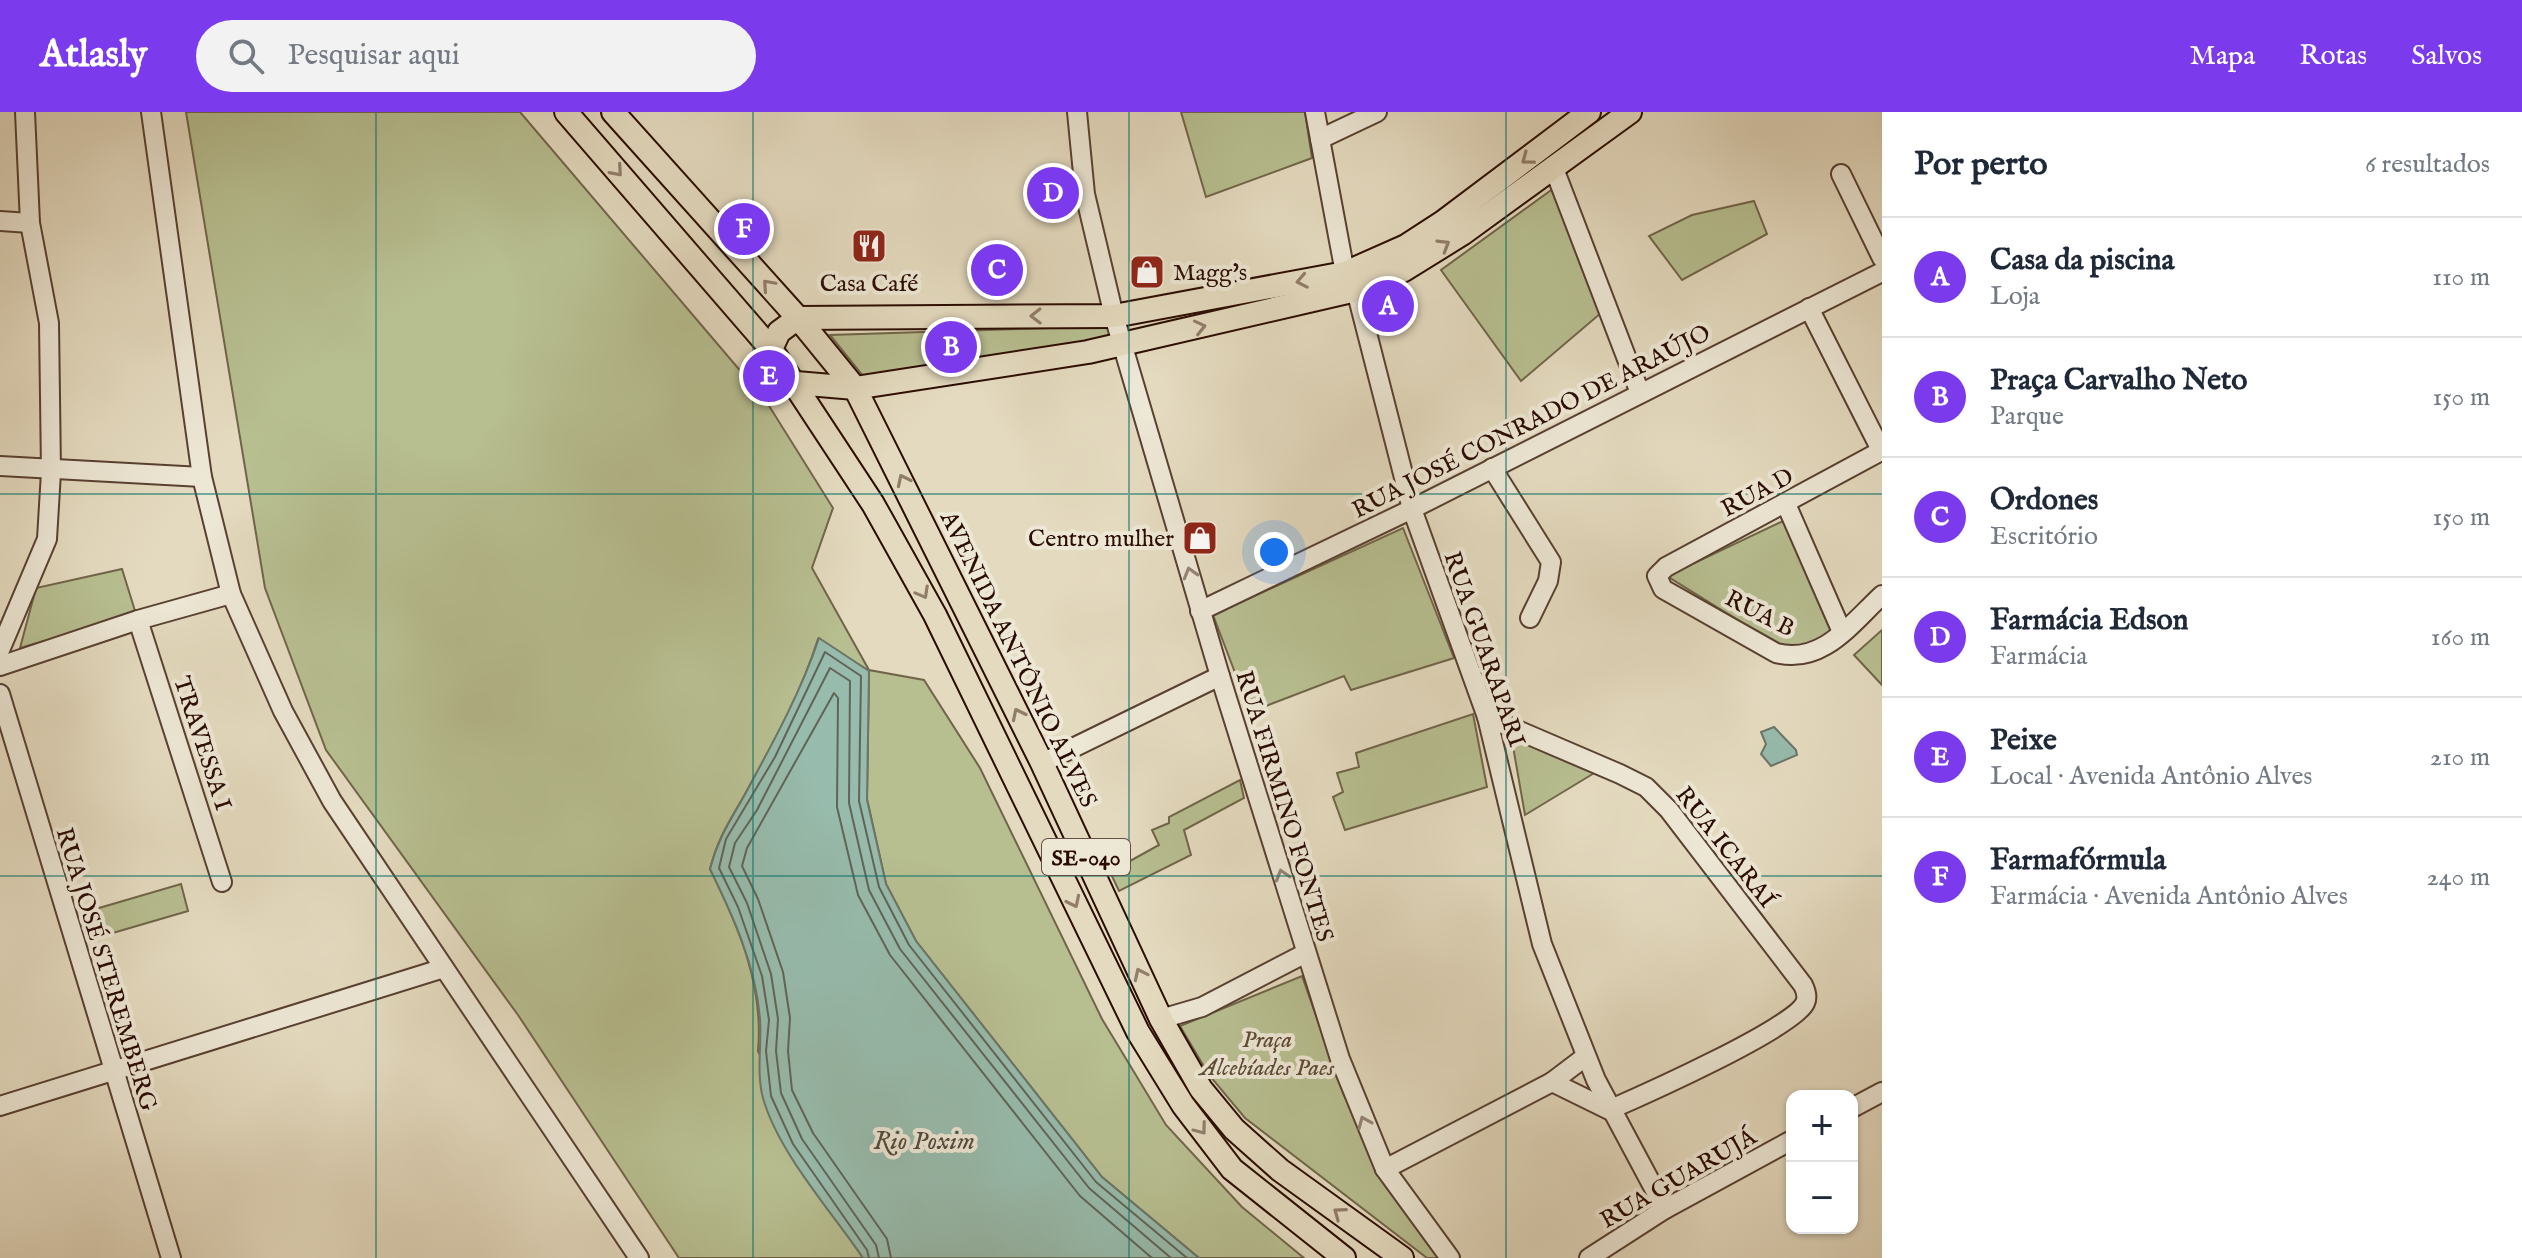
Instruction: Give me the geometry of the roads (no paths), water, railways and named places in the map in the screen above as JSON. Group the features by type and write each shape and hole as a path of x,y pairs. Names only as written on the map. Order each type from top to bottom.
{"main road":[{"name":"SE-040","path":"566,112 771,349 873,504 935,615 1145,1045 1183,1105 1232,1169 1344,1258"},
{"name":"AVENIDA ANTÔNIO ALVES","path":"613,112 798,318 855,388 1042,763 1161,1019 1201,1089 1234,1129 1280,1170 1402,1258"},
{"path":"796,383 855,388 1124,345 1350,281 1443,222 1589,112"},
{"path":"771,349 779,332 798,318 1114,316 1350,281 1404,270 1462,234 1630,112"}],"street":[{"path":"0,650 47,539 51,472 49,323 30,223 25,112"},
{"path":"151,112 202,477 231,594 283,711 332,801 639,1258"},
{"name":"RUA FIRMINO FONTES","path":"1077,112 1085,194 1114,316 1200,611 1340,1059 1385,1169 1450,1258"},
{"name":"RUA GUARAPARI","path":"1315,112 1350,281 1412,509 1487,717 1542,944 1585,1057 1609,1110 1665,1209"},
{"path":"1320,139 1377,112"},
{"path":"1553,166 1640,393"},
{"path":"1841,174 1882,258"},
{"path":"0,221 30,223"},
{"name":"RUA JOSÉ CONRADO DE ARAÚJO","path":"1200,611 1412,509 1882,272"},
{"path":"1809,308 1882,451"},
{"name":"RUA D","path":"1657,576 1666,567 1882,451"},
{"path":"0,466 51,472 202,477"},
{"path":"1492,468 1551,562 1548,581 1530,618"},
{"path":"1786,504 1842,632"},
{"name":"RUA B","path":"1657,576 1663,589 1776,653 1805,657 1842,632 1882,595"},
{"path":"0,666 138,620 231,594"},
{"name":"TRAVESSA I","path":"138,620 222,882"},
{"path":"1042,763 1220,676"},
{"name":"RUA JOSÉ STEREMBERG","path":"0,694 112,1073 171,1258"},
{"name":"RUA ICARAÍ","path":"1487,717 1646,787 1669,810 1803,985 1805,1003 1786,1021 1693,1073 1609,1110"},
{"path":"1161,1019 1202,1007 1306,953"},
{"path":"0,1106 444,968"},
{"path":"1385,1169 1552,1082 1585,1057"},
{"path":"1552,1082 1609,1110"},
{"path":"1858,1105 1882,1092"},
{"name":"RUA GUARUJÁ","path":"1589,1258 1665,1209 1786,1143"}],"water":[{"name":"Rio Poxim","path":"819,638 869,671 867,800 886,884 916,941 1102,1177 1199,1258 863,1258 780,1139 763,1098 760,1019 754,980 735,923 710,869 722,835 797,694"},
{"path":"1774,727 1796,750 1797,755 1771,766 1761,754 1766,744 1761,732"}],"place":[{"name":"Farmácia Edson","path":"1053,193"},
{"name":"Farmafórmula","path":"744,229"},
{"name":"Casa Café","path":"869,246"},
{"name":"Ordones","path":"997,270"},
{"name":"Magg's","path":"1147,272"},
{"name":"Casa da piscina","path":"1388,306"},
{"name":"Praça Carvalho Neto","path":"951,347"},
{"name":"Peixe","path":"769,376"},
{"name":"Centro mulher","path":"1200,538"}],"park label":[{"name":"Praça Alcebíades Paes","path":"1267,1053"}]}
